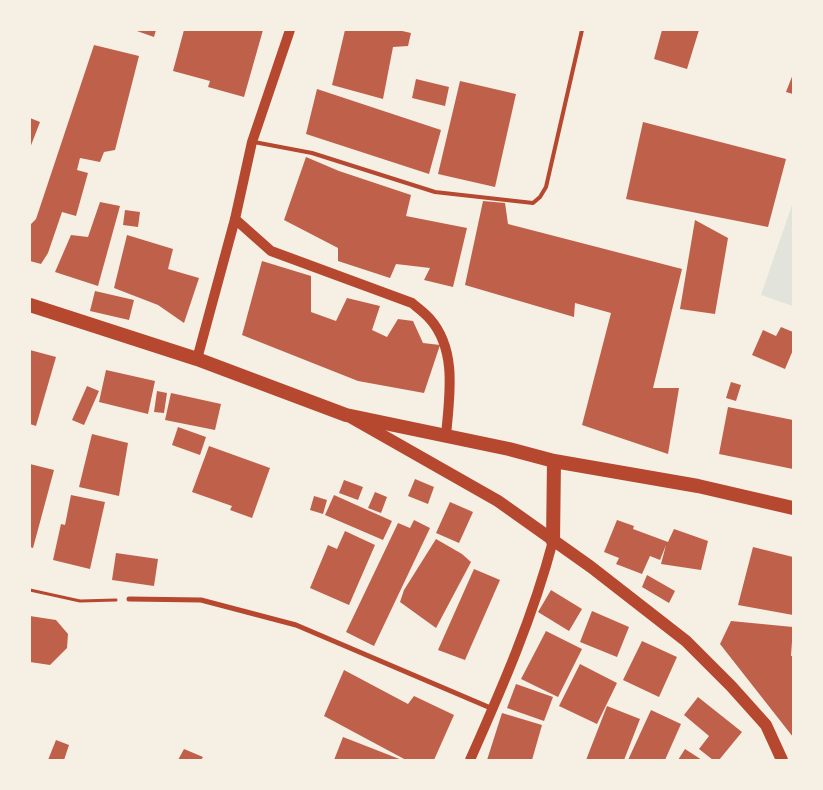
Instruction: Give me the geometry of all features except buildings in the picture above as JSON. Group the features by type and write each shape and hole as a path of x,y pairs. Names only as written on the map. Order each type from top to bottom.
{"highway":[{"path":"30,305 197,359 346,415 509,449 554,462 698,486 793,508"},
{"path":"553,541 554,462"}],"main road":[{"path":"197,359 236,219 252,142 290,30"},
{"path":"236,219 271,251 412,304 430,318 442,337 448,360 450,382 446,436"},
{"path":"346,415 498,500 591,567 686,641 732,686 766,725 782,760"},
{"path":"470,760 493,709 538,595 553,541"}],"street":[{"path":"129,599 201,600 296,625 493,709"}],"lane":[{"path":"252,142 312,153 435,192 533,203 540,197 546,187 582,30"}],"path":[{"path":"30,590 80,601 129,599"}],"shaded area":[{"path":"793,202 793,306 761,295"}]}
